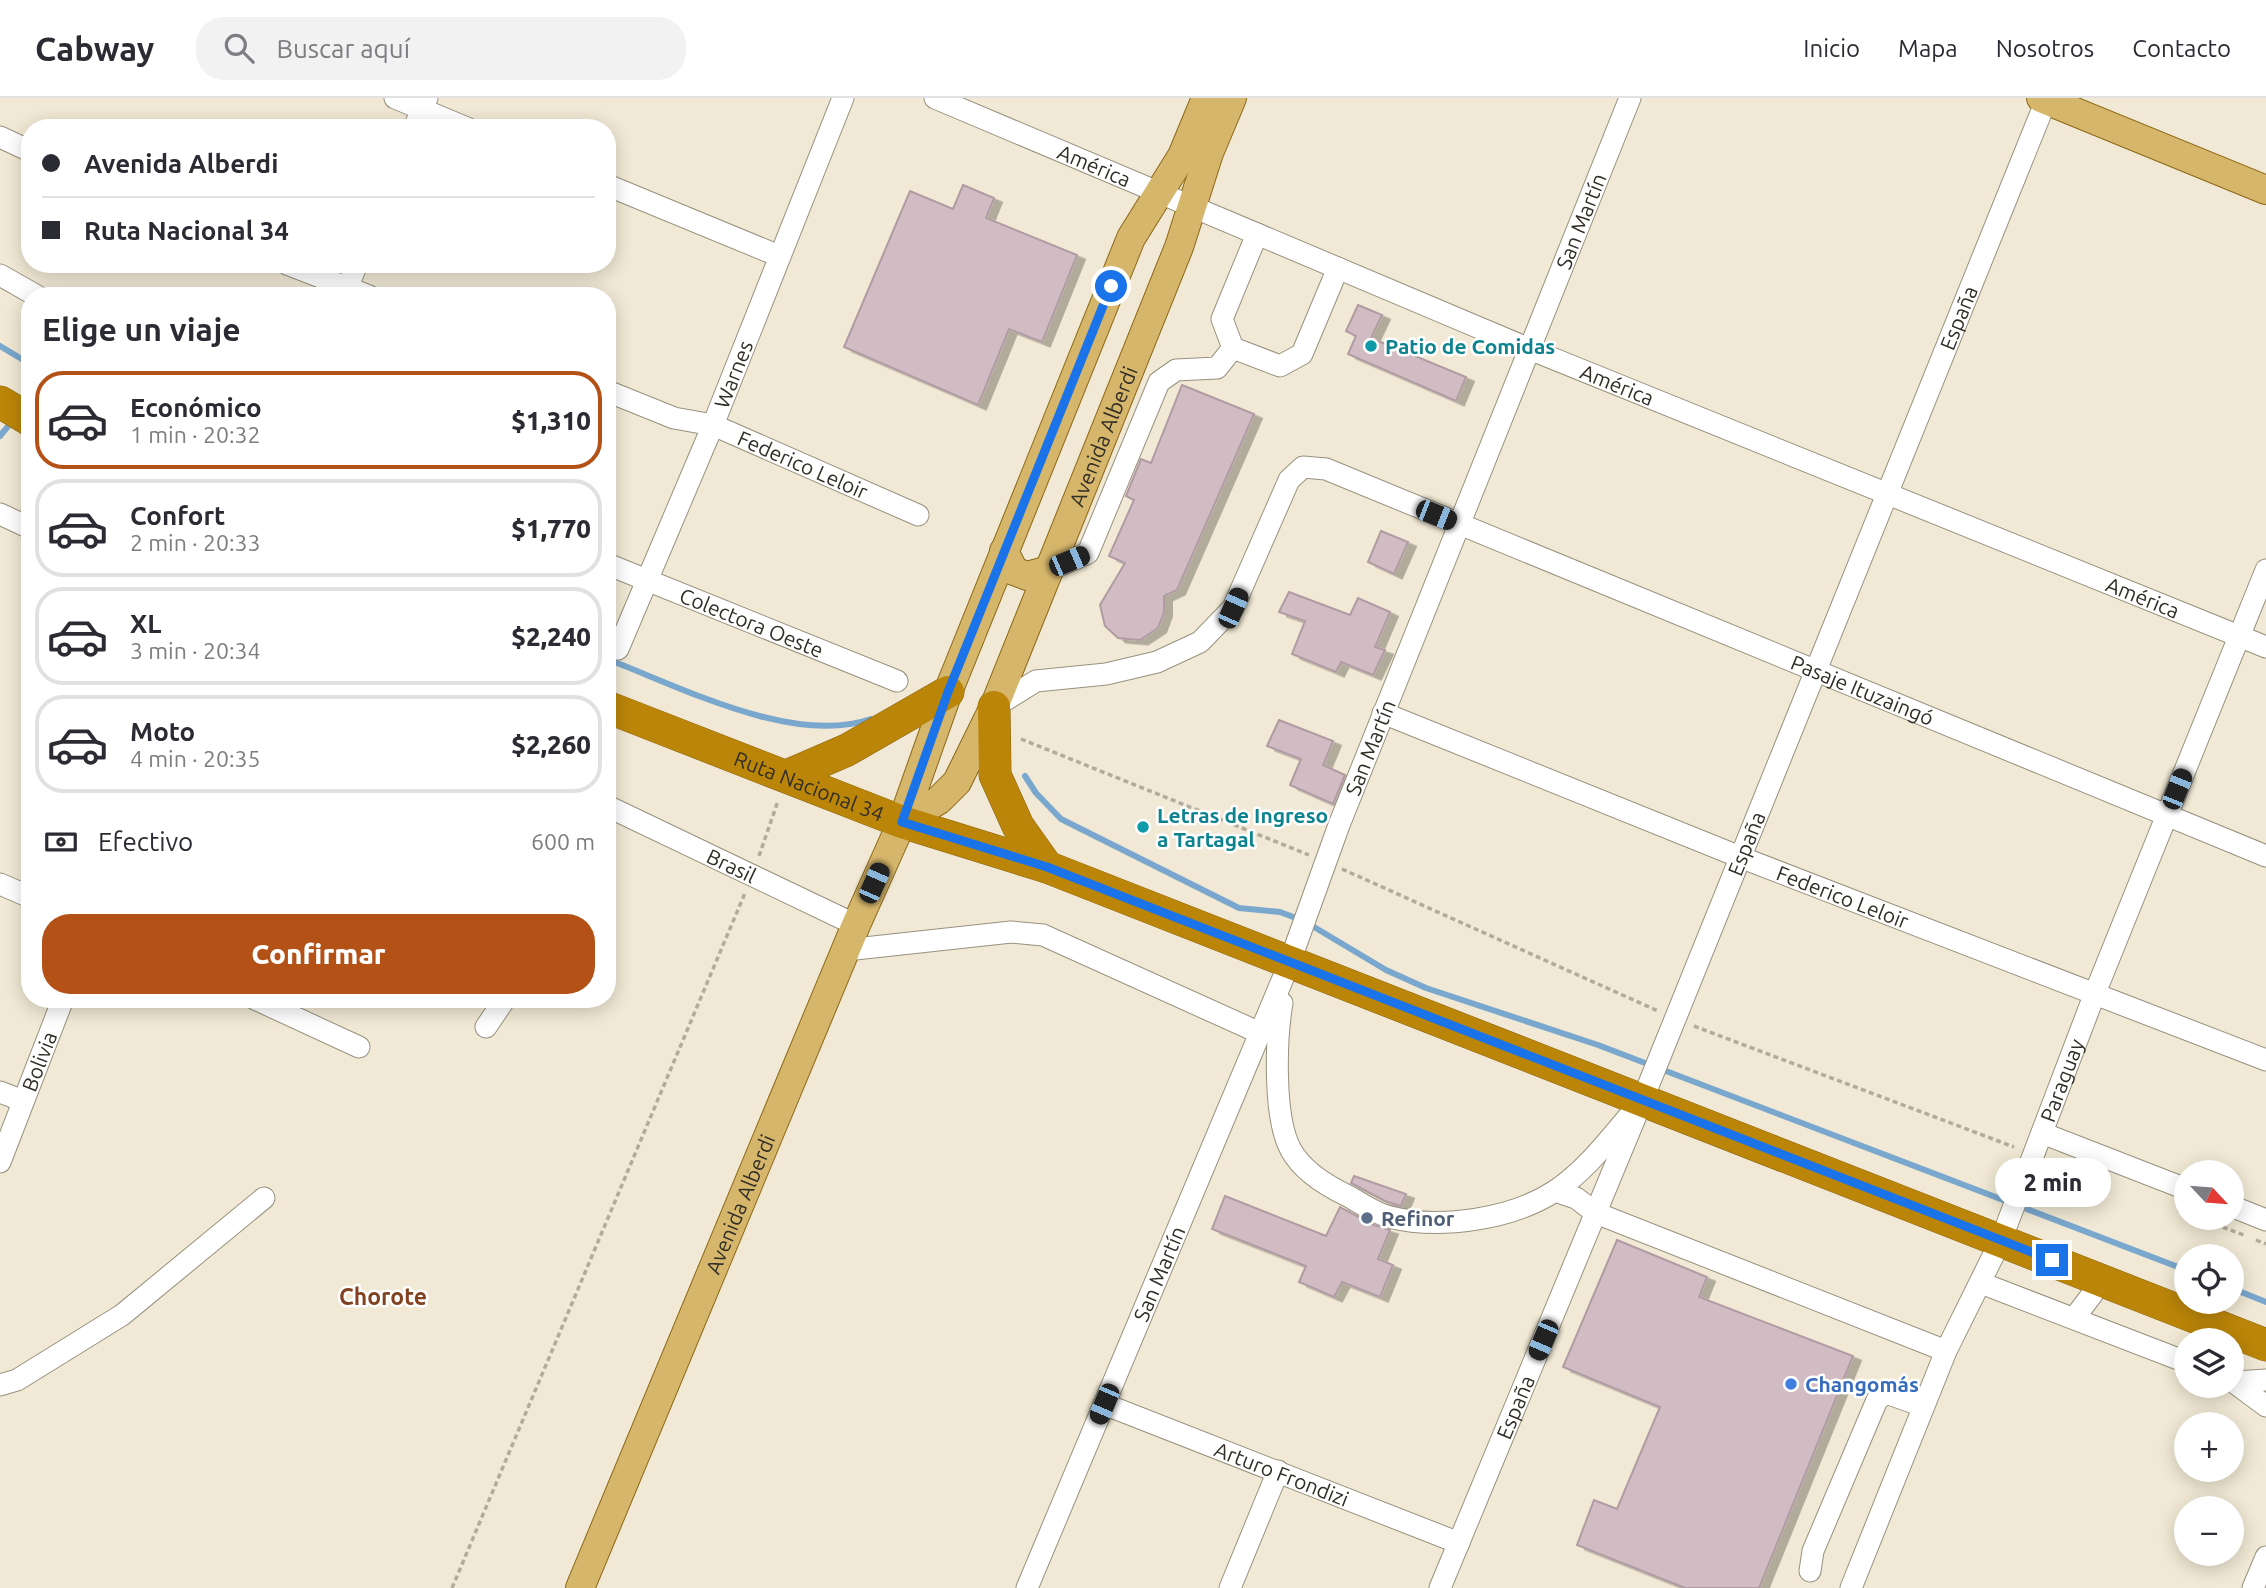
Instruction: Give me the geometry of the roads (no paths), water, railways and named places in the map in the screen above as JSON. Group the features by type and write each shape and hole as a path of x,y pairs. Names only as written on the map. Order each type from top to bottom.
{"highway":[{"path":"1,403 21,414"},
{"path":"786,776 847,750 948,692"},
{"path":"993,707 995,775 1018,826 1047,867"},
{"name":"Ruta Nacional 34","path":"616,711 703,747 786,776 902,822 1047,867 1289,964 1651,1078 2010,1215 2103,1280 2266,1345"}],"main road":[{"name":"Avenida Alberdi","path":"580,1588 851,937 902,822 948,692 1131,237 1182,156 1206,98"},
{"name":"Avenida Alberdi","path":"902,822 939,800 957,782 993,707 1192,206 1232,98"},
{"path":"2045,99 2266,190"},
{"path":"1004,551 1014,571 1027,576 1049,569"}],"street":[{"path":"395,98 441,119"},
{"name":"Warnes","path":"618,649 645,579 713,425 843,98"},
{"name":"América","path":"935,98 1527,348 2266,647"},
{"name":"San Martín","path":"1027,1588 1289,964 1325,861 1383,713 1527,348 1630,98"},
{"name":"España","path":"1440,1588 1676,1019 2045,99"},
{"path":"0,137 21,147"},
{"path":"616,189 779,256"},
{"path":"1257,234 1222,319 1233,348 1280,366 1301,355 1338,268"},
{"path":"307,273 337,287"},
{"path":"0,275 21,287"},
{"path":"1049,569 1088,553 1159,382 1176,370 1217,368 1233,348"},
{"name":"Federico Leloir","path":"616,395 674,418 713,425 918,515"},
{"name":"Pasaje Ituzaingó","path":"993,707 1036,681 1107,674 1157,662 1200,642 1233,608 1289,480 1303,467 1326,469 2266,856"},
{"path":"0,514 21,524"},
{"name":"Colectora Oeste","path":"616,568 897,681"},
{"name":"Paraguay","path":"1853,1587 1946,1351 1982,1283 2035,1154 2095,993 2266,570"},
{"name":"Federico Leloir","path":"1383,713 1741,857 2266,1060"},
{"name":"Brasil","path":"616,817 752,875 851,937"},
{"path":"0,884 21,893"},
{"path":"851,937 999,933 1043,935 1260,1033"},
{"path":"1289,964 1276,1036 1283,1129 1291,1151 1324,1184 1390,1217 1454,1223 1515,1210 1555,1191 1592,1160 1651,1078"},
{"name":"Bolivia","path":"0,1162 59,1008"},
{"path":"275,1008 359,1047"},
{"path":"486,1027 499,1008"},
{"path":"0,1092 23,1101"},
{"path":"2042,1133 2174,1184"},
{"path":"1555,1191 1576,1198 1596,1213 1946,1351"},
{"path":"0,1385 17,1380 122,1315 264,1198"},
{"path":"2244,1211 2266,1220"},
{"path":"2075,1317 2103,1280"},
{"path":"1982,1283 2174,1357"},
{"path":"2244,1381 2266,1380"},
{"path":"2244,1389 2266,1406"},
{"path":"1810,1571 1813,1551 1877,1400 1886,1393 1923,1406"},
{"name":"Arturo Frondizi","path":"1104,1404 1459,1543"},
{"path":"1230,1588 1278,1471"},
{"path":"2253,1588 2266,1557"}],"waterway":[{"path":"0,346 21,359"},
{"path":"0,436 14,419"},
{"path":"616,663 738,710 773,719 807,725 840,725 871,719"},
{"path":"1025,776 1036,793 1061,819 1239,908 1280,912 1304,921 1386,970 1426,988 1598,1045 2174,1265"},
{"path":"2244,1293 2266,1302"}],"place":[{"name":"Patio de Comidas","path":"1371,346"},
{"name":"Letras de Ingreso a Tartagal","path":"1143,827"},
{"name":"Refinor","path":"1367,1218"},
{"name":"Changomás","path":"1791,1384"}],"district":[{"name":"Chorote","path":"383,1296"}]}
